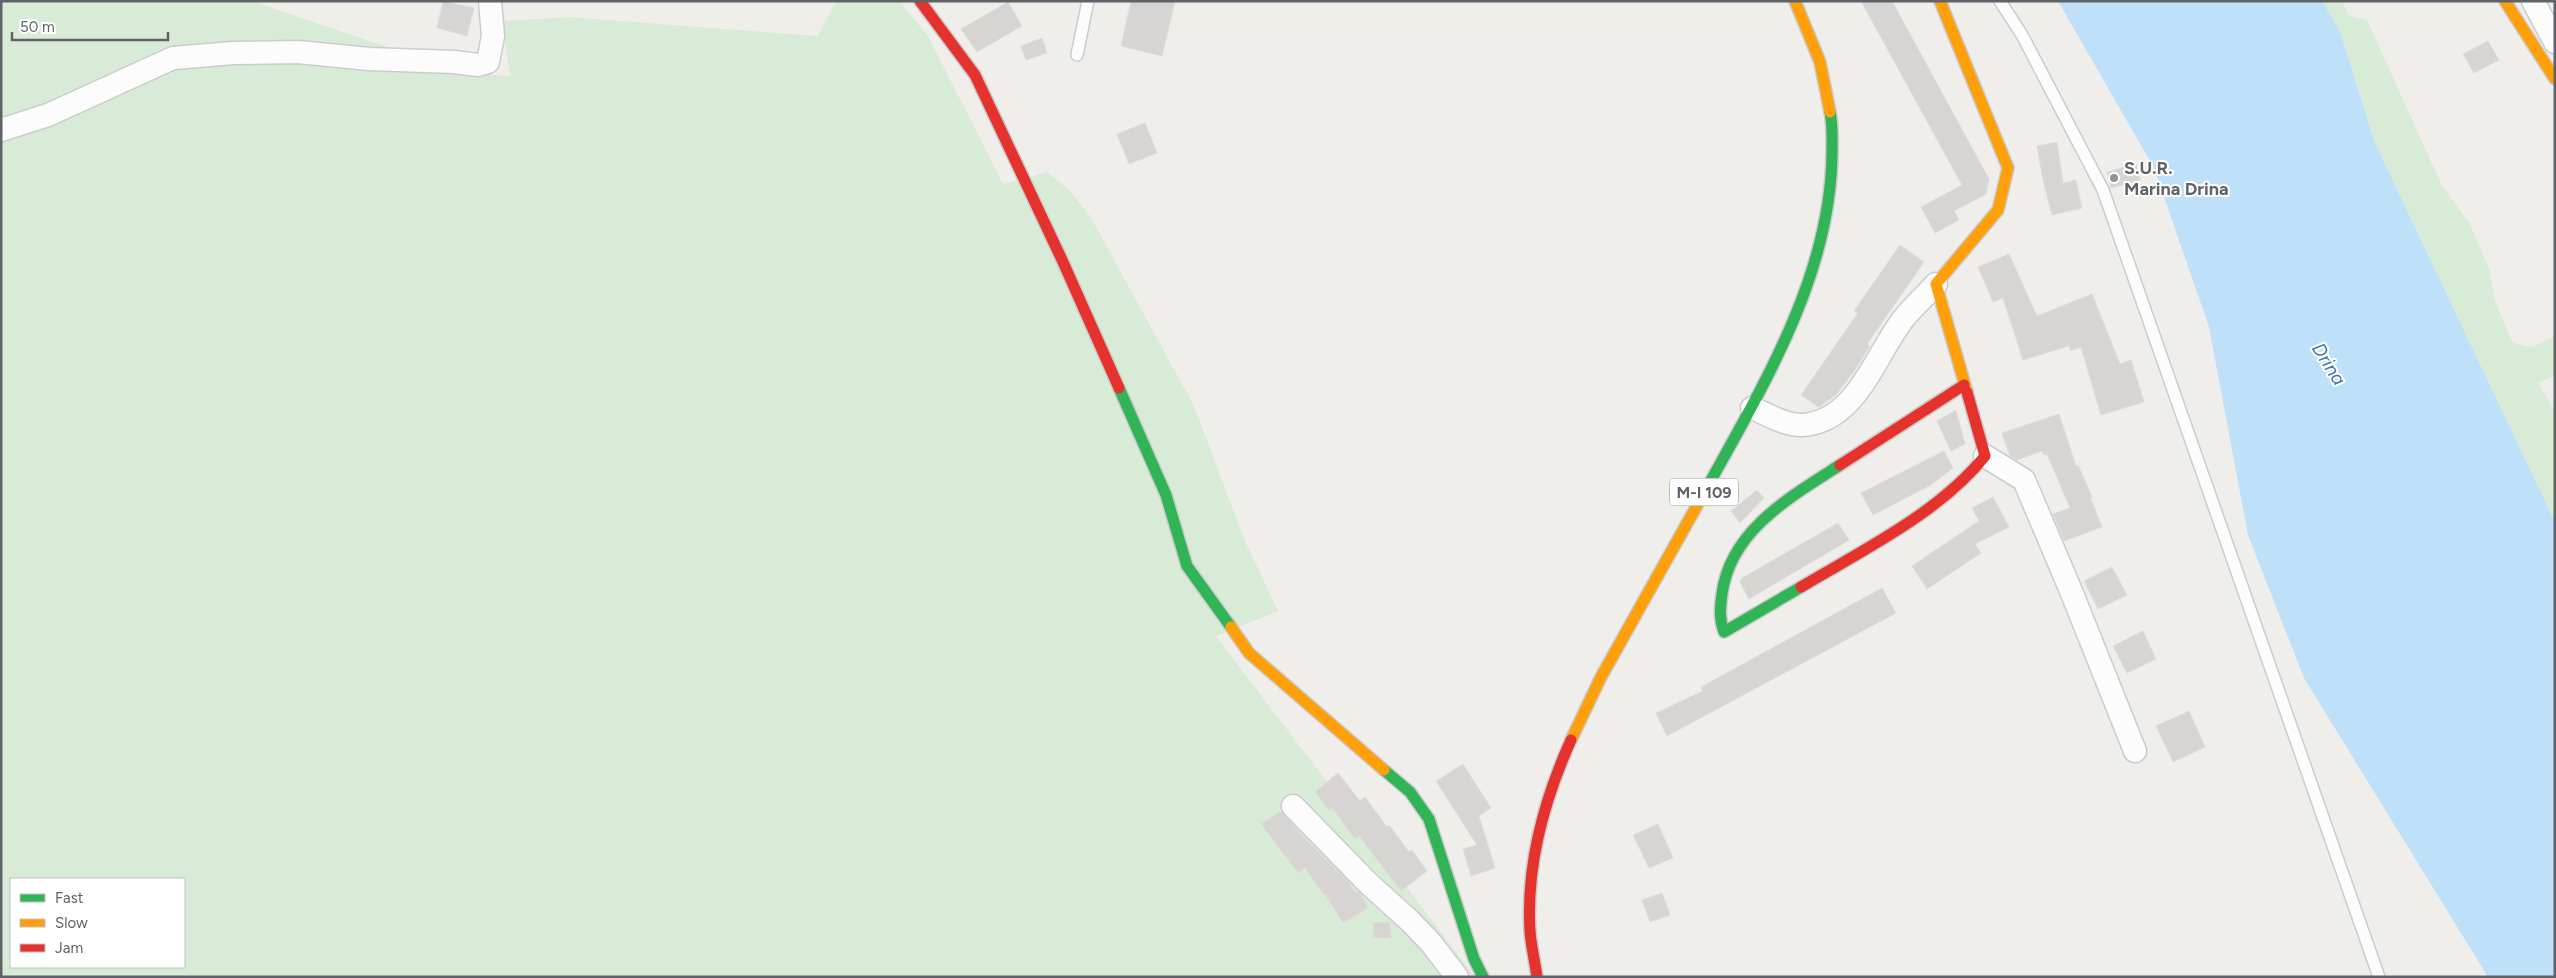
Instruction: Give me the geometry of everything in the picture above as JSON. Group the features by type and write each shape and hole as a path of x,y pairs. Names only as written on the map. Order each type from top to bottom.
{"street":[{"path":"1,130 48,115 173,58 233,53 298,52 369,59 454,62 478,65 488,62 493,36 490,1"},
{"path":"920,1 975,75 1063,262 1166,495 1187,566 1249,653 1419,802 1429,819 1474,959 1483,977"},
{"name":"M-I 109","path":"1538,977 1530,932 1529,900 1532,858 1542,816 1562,758 1606,668 1752,408 1803,300 1823,240 1833,162 1829,100 1820,62 1806,22 1795,1"},
{"path":"1752,408 1781,420 1802,425 1832,417 1854,397 1904,318 1936,284 1998,210 2008,168 1940,1"},
{"path":"2505,1 2554,78"},
{"path":"2533,1 2555,42"},
{"path":"1936,284 1985,456 2024,480 2135,751"},
{"path":"1964,385 1780,503 1739,546 1724,580 1719,618 1724,632 1902,527 1969,476 1985,456"},
{"path":"1292,806 1368,883 1410,921 1431,943 1456,977"}],"lane":[{"path":"1077,55 1088,1"},
{"path":"2000,1 2022,35 2103,190 2379,977"}],"green space":[{"path":"1,1 252,1 463,73 510,76 502,21 569,17 818,36 836,1 899,1 928,36 1003,184 1047,172 1070,191 1090,216 1194,406 1244,539 1278,611 1216,636 1475,977 1,977"},
{"path":"2322,1 2342,1 2349,16 2367,20 2442,186 2470,224 2490,271 2495,301 2513,343 2532,347 2555,336 2555,375 2538,383 2555,411 2555,522 2375,143 2340,33"}],"water":[{"name":"Drina","path":"2058,1 2322,1 2340,32 2375,143 2555,522 2555,977 2488,977 2304,678 2248,535 2209,327 2154,168"}],"building":[{"path":"443,1 474,8 467,36 437,28"},
{"path":"1131,1 1175,1 1162,56 1121,46"},
{"path":"1861,1 1892,1 1989,179 1986,194 1954,211 1959,220 1935,233 1921,207 1962,185"},
{"path":"1008,2 1022,26 977,52 961,29"},
{"path":"1042,38 1047,53 1026,60 1021,46"},
{"path":"2488,41 2499,60 2474,73 2463,54"},
{"path":"1145,123 1157,153 1129,164 1117,134"},
{"path":"2057,142 2063,183 2076,180 2082,208 2052,215 2037,146"},
{"path":"2136,164 2140,180 2111,188 2107,172"},
{"path":"1900,245 1924,262 1867,344 1870,346 1855,370 1836,395 1819,407 1801,395 1858,313 1854,311"},
{"path":"2009,254 2037,316 2092,294 2120,364 2131,360 2144,402 2101,415 2081,347 2071,351 2069,346 2023,360 2003,298 1993,302 1978,267"},
{"path":"1956,410 1965,444 1951,451 1937,421"},
{"path":"2059,414 2076,466 2078,465 2092,497 2090,497 2102,527 2064,541 2053,514 2070,508 2047,454 2044,455 2042,451 2017,460 2010,456 2002,433"},
{"path":"1944,451 1953,468 1931,485 1873,515 1861,493"},
{"path":"1757,490 1764,498 1740,523 1731,511"},
{"path":"1993,497 2009,527 1975,544 1981,553 1927,589 1912,566 1979,521 1972,508"},
{"path":"1838,523 1849,540 1749,599 1740,582 1742,578"},
{"path":"2112,567 2127,595 2098,609 2084,581"},
{"path":"1882,588 1896,613 1667,736 1656,713 1703,691 1701,687"},
{"path":"2143,631 2156,659 2127,673 2113,646"},
{"path":"2189,711 2205,747 2173,762 2156,726"},
{"path":"1463,764 1491,808 1479,816 1495,868 1471,876 1463,849 1477,845 1436,781"},
{"path":"1338,773 1360,801 1365,797 1387,827 1389,825 1409,852 1412,850 1427,871 1401,891 1359,836 1355,839 1332,808 1329,810 1315,792"},
{"path":"1281,811 1304,838 1347,880 1355,892 1359,892 1368,908 1343,923 1325,894 1305,868 1298,873 1261,824"},
{"path":"1658,824 1673,858 1649,868 1633,835"},
{"path":"1662,893 1670,915 1650,922 1642,900"},
{"path":"1390,922 1391,938 1373,938 1373,923"}],"traffic: fast":[{"path":"1699,502 1767,378 1805,291 1819,246 1828,200 1832,153 1830,112"},
{"path":"1119,388 1166,495 1187,566 1231,627"},
{"path":"1801,587 1724,632 1720,613 1722,594 1727,572 1737,552 1765,518 1783,503 1840,465"},
{"path":"1384,770 1410,792 1429,819 1474,959 1483,977"}],"traffic: slow":[{"path":"1795,1 1820,62 1830,112"},
{"path":"1940,1 2008,168 1998,210 1936,284 1967,392"},
{"path":"2505,1 2555,79"},
{"path":"1571,740 1601,677 1699,502"},
{"path":"1231,627 1249,653 1384,770"}],"traffic: jam":[{"path":"920,1 975,75 1063,262 1119,388"},
{"path":"1840,465 1964,385"},
{"path":"1801,587 1923,513 1946,495 1985,456 1967,392"},
{"path":"1537,977 1530,931 1531,882 1534,857 1545,809 1571,740"}],"place":[{"name":"S.U.R. Marina Drina","path":"2114,178"}]}
